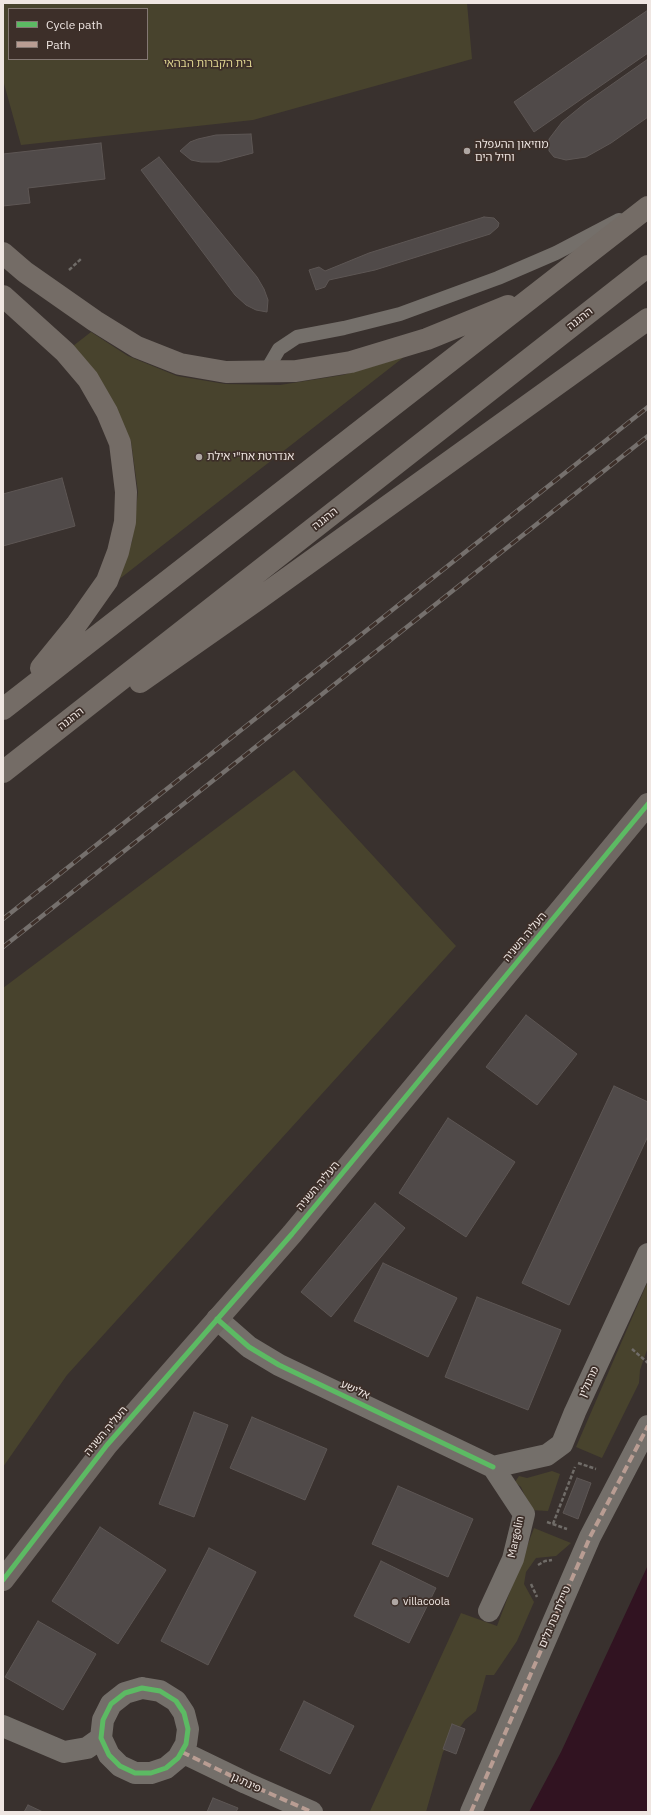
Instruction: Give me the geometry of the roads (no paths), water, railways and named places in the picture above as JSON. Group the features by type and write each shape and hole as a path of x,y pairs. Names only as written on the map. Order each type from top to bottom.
{"highway":[{"path":"4,708 648,207"},
{"path":"3,253 25,272 95,321 137,347 180,364 226,372 265,373 296,371 351,362 397,349 494,313 548,285"},
{"name":"ההגנה","path":"3,772 648,266"},
{"path":"3,296 65,352 88,379 107,412 120,443 126,492 125,522 118,552 107,581 65,640 4,708"},
{"path":"3,778 257,600 648,319"}],"street":[{"name":"העליה השניה","path":"3,1580 107,1445 292,1234 648,804"},
{"name":"מרגולין","path":"493,1467 522,1462 547,1454 562,1444 574,1412 648,1254"},
{"name":"אלישע","path":"217,1319 249,1347 279,1365 493,1467"},
{"name":"טיילת בת גלים","path":"471,1812 590,1536 622,1479 648,1426"},
{"name":"Margolin","path":"488,1610 513,1559 524,1514 493,1467"},
{"path":"142,1688 160,1691 176,1701 184,1713 188,1729 186,1744 182,1752 178,1758 166,1768 151,1774 135,1773 120,1766 109,1755 101,1738 103,1720 111,1704 125,1693 142,1688"},
{"path":"3,1726 64,1752 87,1748 101,1738"},
{"name":"פינת גן","path":"182,1752 246,1783 312,1812"}],"lane":[{"path":"265,373 279,349 297,337 344,328 400,314 498,278 556,252 611,224 648,202"}],"railway":[{"path":"3,919 648,407"},
{"path":"3,947 648,436"}],"place":[{"name":"מוזיאון ההעפלה וחיל הים","path":"467,151"},
{"name":"אנדרטת אח\"י אילת","path":"199,457"},
{"name":"villacoola","path":"395,1602"}],"park label":[{"name":"בית הקברות הבהאי","path":"208,64"}]}
